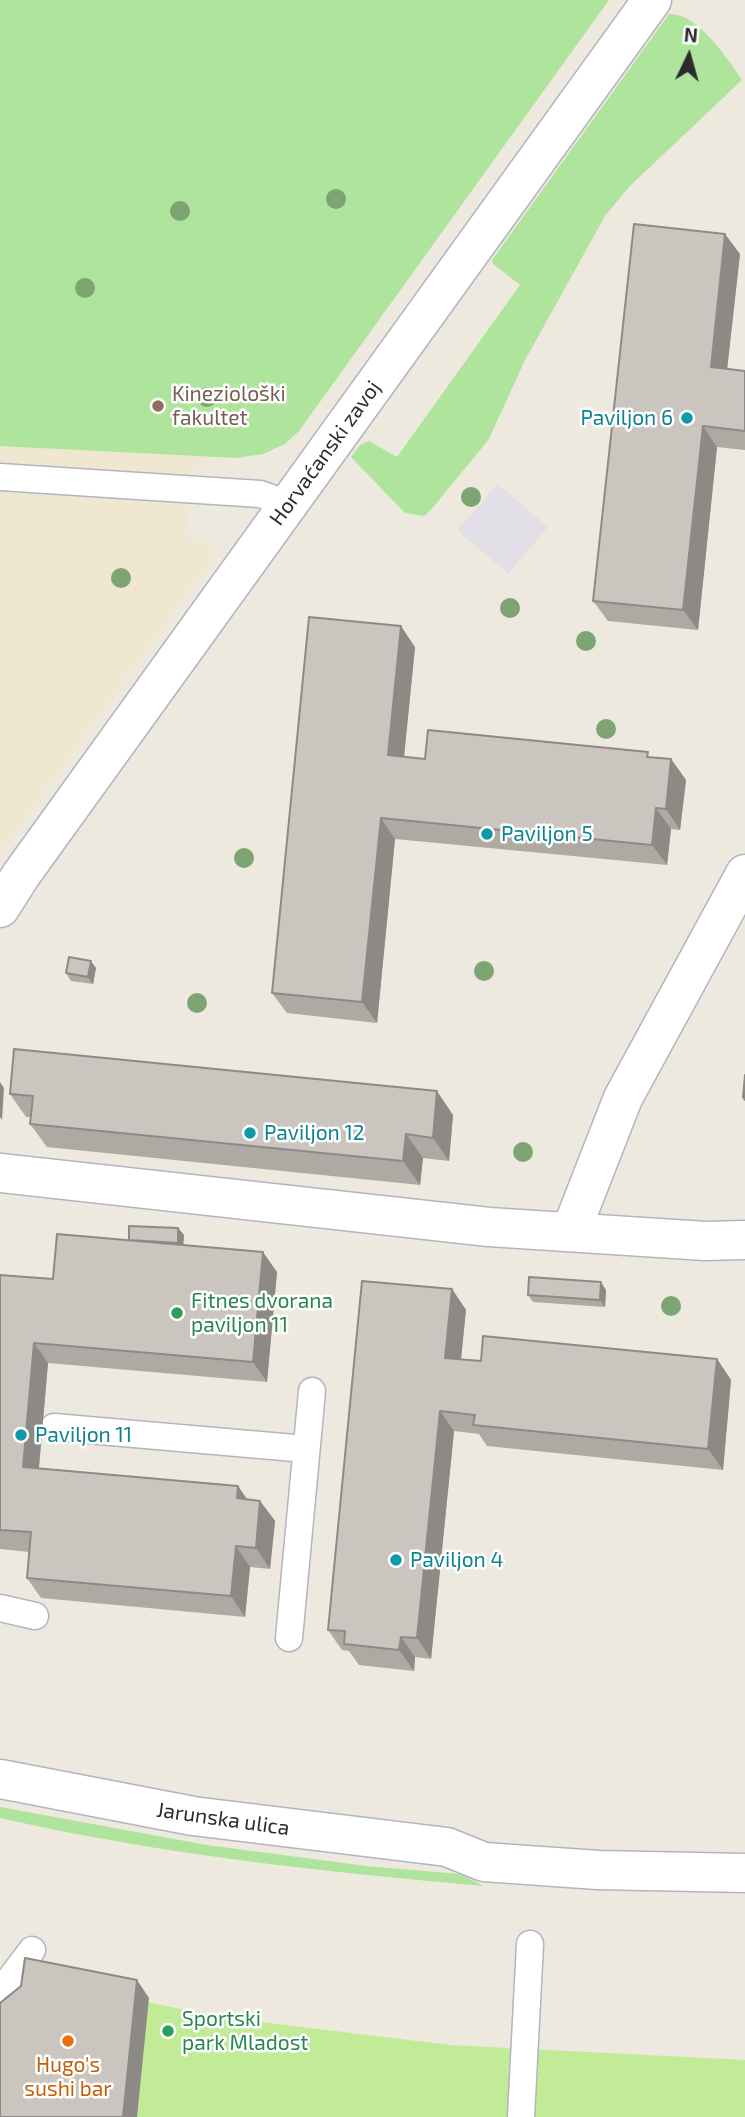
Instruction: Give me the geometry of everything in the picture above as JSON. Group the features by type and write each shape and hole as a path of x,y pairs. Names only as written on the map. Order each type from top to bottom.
{"street":[{"name":"Horvaćanski zavoj","path":"0,908 21,874 652,0"},
{"path":"571,1231 623,1098 745,874"},
{"path":"0,1173 489,1227 705,1241 745,1240"},
{"name":"Jarunska ulica","path":"0,1779 193,1816 447,1847 484,1862 598,1870 745,1873"},
{"name":"Jarunska ulica","path":"447,1847 481,1839 745,1850"}],"lane":[{"path":"0,477 248,493 288,504"},
{"path":"289,1638 312,1391"},
{"path":"54,1427 306,1449"},
{"path":"0,1608 35,1616"},
{"path":"521,2117 530,1944"},
{"path":"0,1992 32,1951"}],"shaded area":[{"name":"Kineziološki fakultet","path":"0,0 609,0 299,431 285,444 263,454 203,458 193,472 186,535 219,550 0,855"},
{"path":"498,484 548,527 508,574 457,530"}],"green space":[{"name":"Kineziološki fakultet","path":"0,0 609,0 299,431 285,444 263,454 236,458 0,446"},
{"path":"669,14 680,15 701,28 742,80 630,186 605,216 524,362 489,439 431,510 424,516 405,513 351,457 360,445 369,441 397,457 520,285 493,264 492,260"},
{"path":"0,1807 207,1845 366,1866 460,1874 484,1886 362,1875 180,1852 0,1818"},
{"name":"Sportski park Mladost","path":"0,1972 220,2017 450,2045 745,2060 745,2117 0,2117"}],"building":[{"name":"Paviljon 6","path":"634,224 725,234 711,367 745,371 745,431 703,426 683,610 593,601"},
{"name":"Paviljon 5","path":"309,617 401,626 388,755 425,759 428,730 648,752 647,757 671,759 666,809 656,808 652,845 381,818 362,1002 272,993"},
{"path":"69,957 91,961 88,977 66,973"},
{"name":"Paviljon 12","path":"14,1049 437,1091 433,1138 406,1134 403,1161 30,1124 33,1096 10,1094"},
{"path":"129,1226 178,1228 178,1243 129,1240"},
{"name":"Paviljon 11","path":"57,1234 263,1252 253,1362 34,1343 23,1467 238,1486 237,1498 260,1501 256,1548 236,1546 231,1596 27,1578 31,1532 0,1530 0,1275 53,1279"},
{"path":"529,1277 601,1282 600,1300 528,1295"},
{"name":"Paviljon 4","path":"362,1281 452,1289 445,1358 481,1361 483,1336 717,1359 708,1449 473,1425 475,1415 440,1411 417,1638 401,1637 399,1650 344,1644 345,1631 328,1630"},
{"path":"25,1958 137,1980 123,2117 0,2117 0,2003 21,1986"}],"place":[{"name":"Kineziološki fakultet","path":"158,406"},
{"name":"Paviljon 6","path":"687,418"},
{"name":"Paviljon 5","path":"487,834"},
{"name":"Paviljon 12","path":"250,1133"},
{"name":"Fitnes dvorana paviljon 11","path":"177,1313"},
{"name":"Paviljon 11","path":"21,1435"},
{"name":"Paviljon 4","path":"396,1560"},
{"name":"Sportski park Mladost","path":"168,2031"},
{"name":"Hugo's sushi bar","path":"68,2041"}]}
